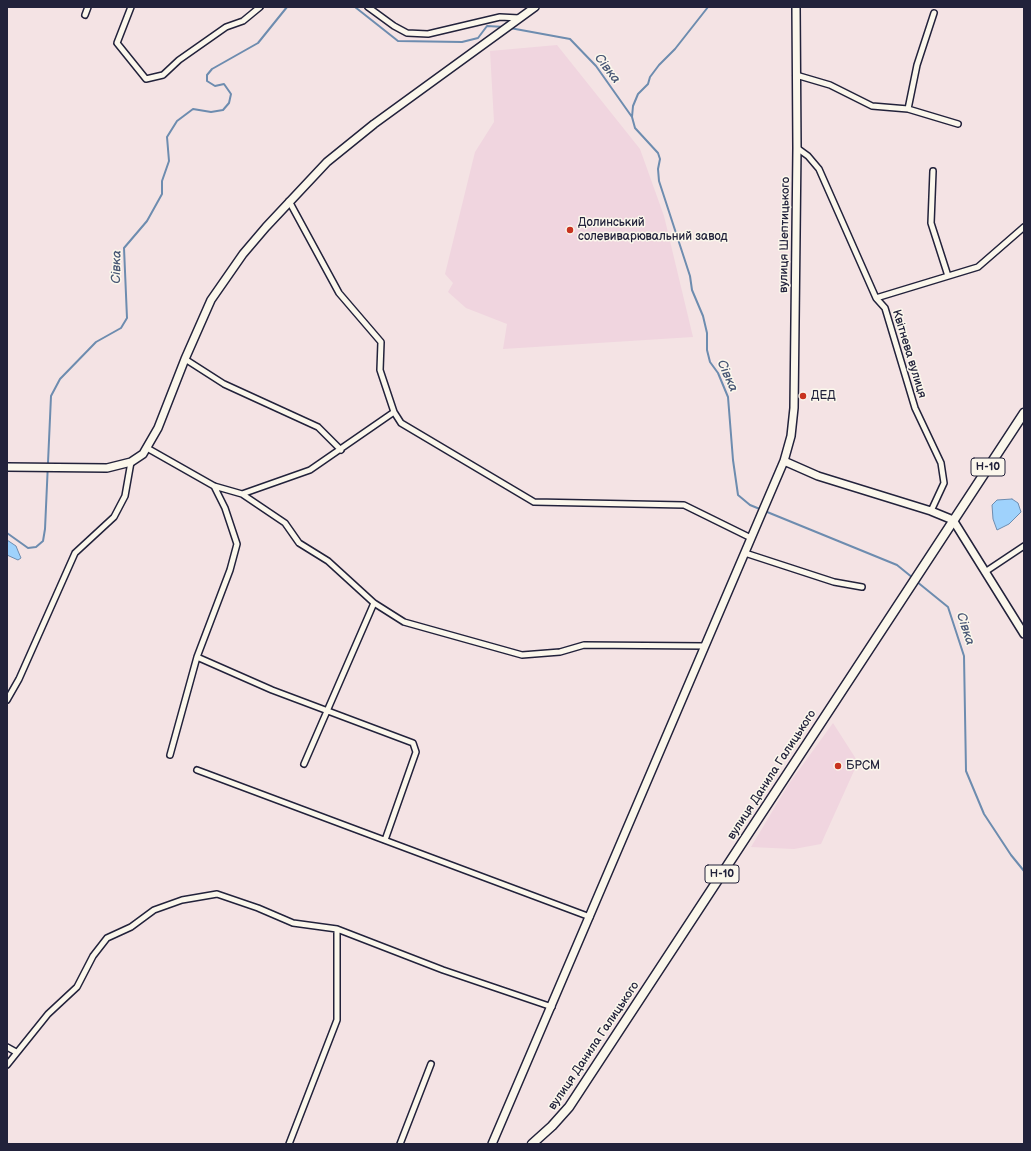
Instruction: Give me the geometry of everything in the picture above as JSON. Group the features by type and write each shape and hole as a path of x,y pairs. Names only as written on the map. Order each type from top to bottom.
{"main road":[{"name":"вулиця Данила Галицького","path":"532,1144 552,1126 569,1107 1024,413"}],"street":[{"path":"85,15 88,7"},
{"path":"131,7 117,43 146,79 163,75 179,60 226,27 244,20 260,7"},
{"path":"368,7 394,26 407,33 428,34 500,17 519,20"},
{"path":"7,467 107,468 131,462 143,454 158,428 185,359 215,293 243,254 289,201 327,162 374,124 535,7"},
{"name":"вулиця Шептицького","path":"492,1144 552,1007 784,461 791,436 794,408 796,7"},
{"path":"908,109 917,65 934,13"},
{"path":"796,75 830,85 872,106 908,109 958,124"},
{"name":"Квітнева вулиця","path":"796,148 808,156 819,169 876,298 885,308 915,408 941,463 944,483 930,511"},
{"path":"933,171 931,223 948,276"},
{"path":"289,201 339,293 381,342 380,370 394,412 402,423 534,502 684,505 751,538"},
{"path":"876,298 978,268 1024,227"},
{"path":"185,359 224,384 318,427 341,450"},
{"path":"242,494 310,470 394,412"},
{"path":"147,448 214,486 242,494 285,523 299,544 328,561 374,603 404,622 522,655 560,652 584,645 705,646"},
{"path":"784,461 818,476 930,511 953,520 1024,634"},
{"path":"7,700 19,679 75,552 114,517 125,496 131,462"},
{"path":"170,755 197,657 230,570 237,544 226,508 214,486"},
{"path":"985,572 1024,546"},
{"path":"745,553 834,582 862,587"},
{"path":"304,764 374,603"},
{"path":"197,657 272,690 413,743 416,752 385,840"},
{"path":"197,770 590,917"},
{"path":"7,1066 16,1052 48,1014 77,987 93,956 107,938 131,927 154,910 182,900 218,894 258,908 293,923 337,929 443,970 552,1007"},
{"path":"289,1144 337,1020 337,929"},
{"path":"7,1046 16,1052"},
{"path":"400,1144 431,1064"}],"shaded area":[{"path":"557,45 640,149 664,216 693,337 503,349 507,324 466,308 448,292 453,283 445,274 475,152 494,122 490,51"},
{"path":"833,723 858,762 821,844 794,849 751,847 788,785"}],"water":[{"path":"1012,499 1018,503 1021,512 1009,524 997,530 993,519 992,505 997,500"},
{"path":"7,540 16,546 21,558 18,560 7,555"}],"waterway":[{"name":"Сівка","path":"7,533 28,548 36,547 43,541 45,529 51,396 60,379 96,342 121,328 127,318 124,248 147,221 162,194 162,181 169,161 167,137 177,121 193,109 211,112 223,110 229,103 231,94 224,84 215,86 207,81 207,75 212,69 258,43 287,7"},
{"name":"Сівка","path":"355,7 398,41 462,42 478,38 487,26 505,27"},
{"path":"632,117 633,106 638,94 648,84 650,77 659,65 675,49 708,7"},
{"name":"Сівка","path":"510,28 570,39 596,66 632,117 635,128 658,153 660,159 658,169 659,181 690,276 692,290 703,316 707,333 707,350 710,362 718,373 728,397 733,460 738,495 750,505 897,565 913,578"},
{"name":"Сівка","path":"916,581 948,607 964,656 966,771 984,814 1011,855 1024,871"}],"place":[{"name":"Долинський солевиварювальний завод","path":"570,230"},
{"name":"ДЕД","path":"803,396"},
{"name":"БРСМ","path":"838,766"}]}
